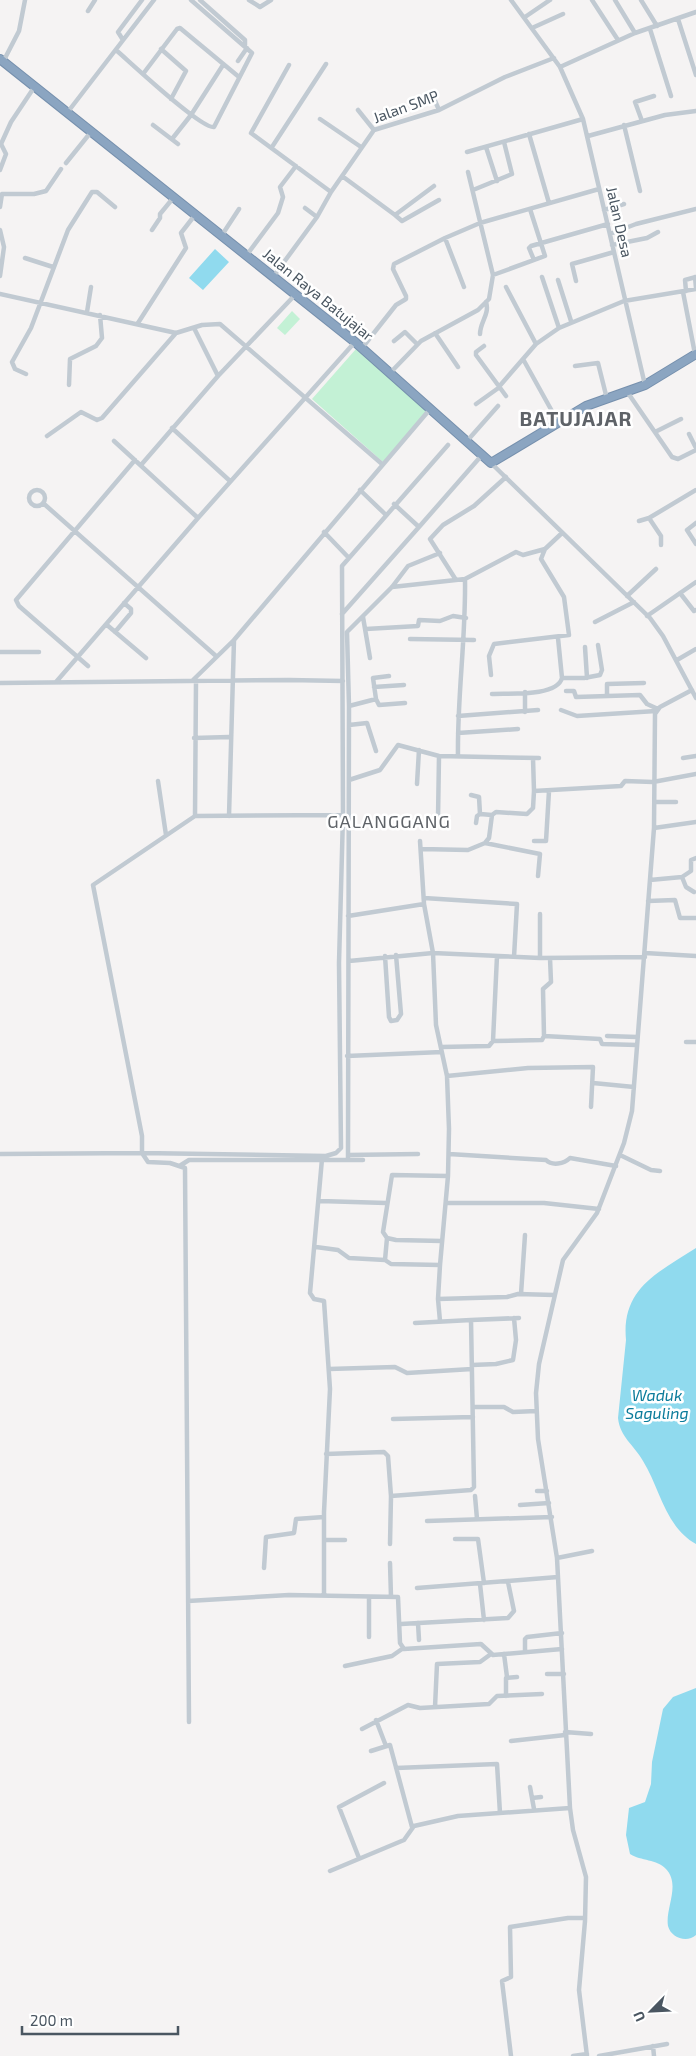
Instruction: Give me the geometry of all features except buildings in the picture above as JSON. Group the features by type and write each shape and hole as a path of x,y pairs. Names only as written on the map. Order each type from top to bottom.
{"highway":[{"name":"Jalan Raya Batujajar","path":"2,60 356,342 491,463"},
{"path":"491,463 586,406 645,385 695,354"}],"street":[{"path":"2,60 19,31 25,0"},
{"path":"88,10 95,0"},
{"path":"123,40 118,33 142,0"},
{"path":"67,113 154,0"},
{"path":"116,50 191,115 209,127 214,127 239,77 253,55 246,46 192,0"},
{"path":"200,0 245,40 246,46 238,61"},
{"path":"249,0 260,7 271,0"},
{"name":"Jalan Desa","path":"511,0 560,67 583,119 645,385"},
{"path":"525,17 550,0"},
{"path":"592,0 618,40"},
{"path":"615,0 635,33"},
{"path":"641,0 657,26"},
{"path":"560,67 635,33 695,12 696,18"},
{"path":"532,28 563,14"},
{"path":"678,19 696,75"},
{"path":"143,74 180,28 239,77"},
{"path":"650,29 671,96"},
{"path":"162,49 186,71 171,99"},
{"name":"Jalan SMP","path":"273,277 317,216 331,192 374,130 439,110 505,77 554,58"},
{"path":"272,147 326,64"},
{"path":"172,139 191,115 223,65"},
{"path":"289,65 251,133 331,192"},
{"path":"0,170 6,154 1,144 11,122 35,86"},
{"path":"432,94 439,110"},
{"path":"642,121 635,102 654,96"},
{"path":"358,110 374,130"},
{"path":"588,136 624,125 696,111"},
{"path":"320,119 361,147"},
{"path":"467,152 583,119"},
{"path":"153,125 178,144"},
{"path":"624,125 640,191"},
{"path":"66,163 91,132"},
{"path":"529,134 549,204"},
{"path":"473,190 512,174 504,142"},
{"path":"486,147 496,181"},
{"path":"246,256 278,213 283,198 280,187 296,166"},
{"path":"0,207 1,193 43,193 52,185 61,169"},
{"path":"390,373 417,344 435,332 478,310 491,294 493,275 468,172"},
{"path":"342,176 396,215 402,222 439,200"},
{"path":"396,215 434,186"},
{"path":"362,348 396,305 406,299 393,269 394,264 445,238 480,223 599,189"},
{"path":"26,374 15,369 12,362 32,328 68,230 78,216 89,194 97,192 115,207"},
{"path":"152,230 160,218 160,214 174,197"},
{"path":"604,210 624,204"},
{"path":"305,208 317,216"},
{"path":"493,275 545,256 530,209"},
{"path":"610,234 636,224 696,209"},
{"path":"222,235 240,210"},
{"path":"138,323 186,248 181,233 195,214"},
{"path":"534,260 529,248 540,243 608,224"},
{"path":"0,230 4,247 0,276"},
{"path":"612,245 647,238 658,232"},
{"path":"445,238 464,287"},
{"path":"576,281 572,264 614,252"},
{"path":"25,258 53,267"},
{"path":"542,277 559,328"},
{"path":"476,404 498,387 536,344 559,328 624,301 685,292 696,289 695,277 685,280 685,292 695,354"},
{"path":"558,280 572,321"},
{"path":"87,312 91,287"},
{"path":"506,287 536,344"},
{"path":"0,294 138,323 176,333 220,324 382,464"},
{"path":"141,465 218,376 295,294"},
{"path":"480,334 481,323 487,312 486,302"},
{"path":"69,385 70,359 96,346 102,338 100,315"},
{"path":"194,328 218,376"},
{"path":"394,341 405,332 417,344"},
{"path":"435,332 458,367"},
{"path":"47,436 79,413 84,412 97,420 102,418 176,333"},
{"path":"56,682 230,481 356,342"},
{"path":"484,346 476,352 476,355 506,396"},
{"path":"523,359 558,422"},
{"path":"575,366 598,363 608,399"},
{"path":"628,392 675,458 695,446 688,434"},
{"path":"467,441 498,406"},
{"path":"195,816 194,681 216,656 234,640 431,408"},
{"path":"655,432 682,419"},
{"path":"172,428 230,481"},
{"path":"114,441 198,518"},
{"path":"0,1154 142,1153 326,1156 336,1153 341,1148 339,963 343,816 343,681 341,568 348,557 385,514 448,444"},
{"path":"342,614 420,528 482,455"},
{"path":"88,666 18,606 16,600 135,460"},
{"path":"491,463 647,616 663,636 696,698"},
{"path":"456,580 431,541 435,533 445,524 474,506 506,477"},
{"path":"360,490 385,514"},
{"path":"639,522 696,490"},
{"path":"43,503 216,656"},
{"path":"394,504 420,528"},
{"path":"648,518 661,536 661,545"},
{"path":"696,523 687,530 696,544"},
{"path":"324,532 348,557"},
{"path":"491,675 489,653 494,644 558,638 569,634 565,601 541,560 545,549 562,533"},
{"path":"392,587 465,579 516,552 523,555 545,549"},
{"path":"348,1157 349,706 347,632 392,587 410,564 440,553"},
{"path":"627,596 656,569"},
{"path":"458,756 458,716 466,618 465,579"},
{"path":"647,616 696,582"},
{"path":"680,593 694,612 696,610"},
{"path":"595,622 634,602"},
{"path":"115,632 131,613 131,609 124,603"},
{"path":"366,629 418,626 419,620 440,621 452,616 466,618"},
{"path":"363,617 370,658"},
{"path":"107,625 146,658"},
{"path":"492,694 550,690 558,685 562,678 558,638"},
{"path":"410,639 474,640"},
{"path":"229,816 229,737 234,640"},
{"path":"562,678 587,678 602,673 598,645"},
{"path":"585,647 587,678"},
{"path":"677,660 696,649"},
{"path":"0,652 39,652"},
{"path":"389,676 373,678 376,699 380,705 405,703"},
{"path":"0,684 56,682 343,681"},
{"path":"607,696 607,684 644,683"},
{"path":"374,687 404,685"},
{"path":"561,710 576,716 657,710 692,690"},
{"path":"566,691 574,691 576,698 640,695 647,704 657,710"},
{"path":"525,692 525,712"},
{"path":"349,706 376,699"},
{"path":"458,716 538,710"},
{"path":"573,2056 587,2055 579,1990 585,1918 586,1877 573,1830 570,1808 557,1558 552,1516 539,1449 536,1411 539,1364 563,1260 599,1209 620,1155 630,1119 654,828 657,710"},
{"path":"349,725 366,722 376,751"},
{"path":"458,733 518,728"},
{"path":"194,738 229,737"},
{"path":"349,780 380,770 397,745 440,756 536,758 533,808 530,812 480,814"},
{"path":"417,784 419,750"},
{"path":"438,819 440,756"},
{"path":"683,758 696,756"},
{"path":"534,790 550,791 621,786 625,781 654,782 696,774"},
{"path":"158,781 166,835"},
{"path":"534,841 546,840 550,791"},
{"path":"471,795 479,797 480,814 477,816 476,823"},
{"path":"655,802 676,802"},
{"path":"485,843 488,838 492,815"},
{"path":"343,816 195,816 93,887 142,1136 142,1153 148,1162 181,1165 189,1160 322,1159 418,1154"},
{"path":"654,828 696,822"},
{"path":"420,841 424,904 433,953 436,1025 447,1076 449,1154 447,1203 438,1299 440,1321"},
{"path":"421,849 468,850 485,843 540,854 538,876"},
{"path":"650,880 682,877 691,871 691,860 696,858"},
{"path":"682,877 686,887 694,892"},
{"path":"424,898 517,904 514,957"},
{"path":"648,901 675,900 681,918 696,918"},
{"path":"348,916 424,904"},
{"path":"540,914 540,958"},
{"path":"349,961 385,956 433,953 540,958 645,955 696,956"},
{"path":"385,956 388,1017 391,1021 397,1020 401,1014 396,955"},
{"path":"347,1056 489,1046 492,1041 497,956"},
{"path":"492,1041 543,1040 542,989 551,982 550,958"},
{"path":"544,1036 599,1038 602,1044 637,1045"},
{"path":"607,1036 637,1038"},
{"path":"686,1042 696,1042"},
{"path":"447,1076 535,1067 593,1067 591,1107"},
{"path":"593,1083 634,1087"},
{"path":"449,1154 546,1160 550,1163 565,1163 570,1158 616,1166"},
{"path":"620,1155 651,1170 660,1171"},
{"path":"348,1157 363,1160"},
{"path":"322,1159 316,1247 310,1295 314,1299 324,1301 325,1337 329,1369 324,1518 324,1595"},
{"path":"181,1165 185,1168 187,1194 188,1722"},
{"path":"385,1260 387,1238 383,1232 386,1203 393,1174 448,1176"},
{"path":"320,1201 386,1203"},
{"path":"447,1203 544,1203 599,1209"},
{"path":"521,1294 525,1235"},
{"path":"387,1238 396,1240 442,1241"},
{"path":"316,1247 338,1250 349,1258 385,1260 391,1264 440,1265"},
{"path":"438,1299 521,1294 554,1295"},
{"path":"329,1369 395,1367 407,1373 472,1367 513,1360 516,1340 516,1318 415,1322"},
{"path":"391,1496 471,1490 474,1487 471,1320"},
{"path":"473,1407 504,1407 513,1412 536,1411"},
{"path":"393,1419 473,1417"},
{"path":"326,1454 384,1452 388,1456 391,1496 390,1544"},
{"path":"537,1491 547,1491"},
{"path":"475,1496 476,1519"},
{"path":"520,1505 549,1503"},
{"path":"427,1520 552,1516"},
{"path":"264,1568 266,1537 294,1533 297,1518 324,1518"},
{"path":"455,1539 478,1539 484,1620"},
{"path":"324,1540 345,1540"},
{"path":"557,1558 592,1551"},
{"path":"390,1563 391,1597"},
{"path":"416,1588 558,1578"},
{"path":"400,1624 504,1620 513,1614 508,1582"},
{"path":"188,1601 262,1596 391,1597 399,1599 403,1649"},
{"path":"368,1597 369,1637"},
{"path":"418,1623 419,1640"},
{"path":"526,1652 525,1639 527,1637 562,1633"},
{"path":"345,1666 392,1656 403,1649 481,1644 485,1645 491,1654"},
{"path":"435,1707 437,1664 480,1662 491,1654 562,1648"},
{"path":"504,1654 507,1677 506,1696"},
{"path":"547,1674 564,1674"},
{"path":"507,1677 517,1677"},
{"path":"362,1728 408,1704 420,1708 489,1704 497,1696 542,1694"},
{"path":"376,1720 386,1746"},
{"path":"511,1741 565,1734 591,1734"},
{"path":"371,1751 390,1745 412,1827"},
{"path":"396,1768 497,1764 499,1766 500,1813"},
{"path":"360,1858 339,1807 384,1783"},
{"path":"530,1788 534,1809"},
{"path":"532,1798 541,1797"},
{"path":"330,1871 404,1840 412,1827 447,1818 534,1809 570,1808"},
{"path":"511,2056 502,1981 511,1977 510,1927 568,1918 585,1918"},
{"path":"599,2056 667,2044"},
{"path":"652,2046 654,2056"}],"green space":[{"path":"292,311 300,319 285,335 277,328"},
{"path":"356,349 427,411 383,462 312,399"}],"water":[{"path":"215,249 229,262 203,290 189,278"},
{"name":"Waduk Saguling","path":"696,1248 696,1544 677,1528 670,1517 643,1461 624,1436 618,1418 626,1322 630,1307 636,1294 656,1274"},
{"path":"696,1688 696,1935 684,1939 672,1934 668,1926 672,1889 670,1875 658,1863 630,1854 626,1835 629,1808 645,1802 651,1784 652,1762 663,1709 673,1697"}],"district":[{"name":"BATUJAJAR","path":"576,419"},
{"name":"GALANGGANG","path":"389,822"}]}
